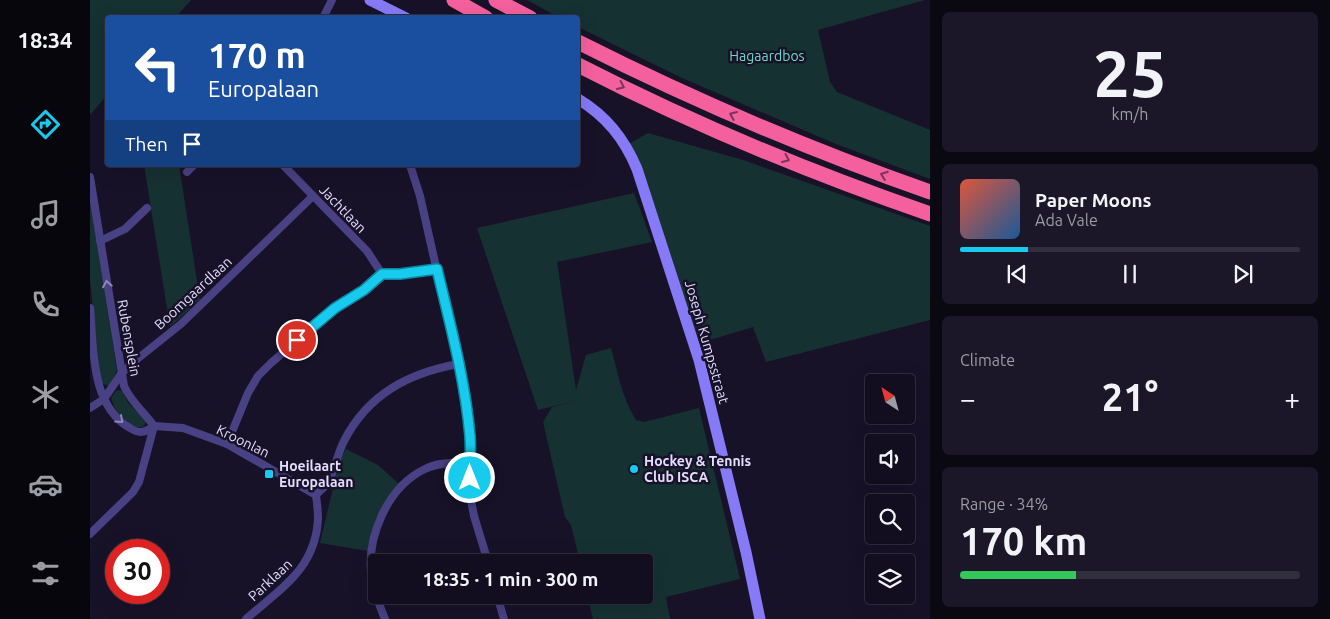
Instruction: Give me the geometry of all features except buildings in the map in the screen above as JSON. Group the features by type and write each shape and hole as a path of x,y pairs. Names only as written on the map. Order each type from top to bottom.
{"highway":[{"path":"454,0 481,15"},
{"path":"496,0 524,15"},
{"path":"580,43 718,108 818,150 930,192"},
{"path":"580,66 710,127 809,168 930,214"}],"street":[{"path":"325,15 332,0"},
{"path":"370,0 400,15"},
{"name":"Joseph Kumpsstraat","path":"580,99 594,109 617,131 637,169 699,360 746,552 760,619"},
{"path":"187,172 192,167"},
{"name":"Jachtlaan","path":"285,167 367,251 382,274"},
{"path":"411,167 420,196 458,364 470,437 470,495 486,554"},
{"name":"Rubensplein","path":"90,177 121,374 128,394 154,426"},
{"name":"Boomgaardlaan","path":"90,408 104,399 121,374 131,364 181,324 313,196"},
{"path":"100,241 125,229 147,208"},
{"path":"227,444 248,393 258,376 271,362 335,308 364,290 382,274 400,274 437,269"},
{"path":"90,308 97,375 104,399 118,420 132,430 147,432 154,426"},
{"path":"316,495 328,483 343,442 367,408 383,394 419,374 458,364"},
{"path":"90,534 133,492 138,482 154,426"},
{"name":"Kroonlan","path":"154,426 183,428 227,444 316,495"},
{"path":"386,619 376,599 371,578 376,528 385,509 397,492 412,477 425,469 438,464 470,461"},
{"name":"Parklaan","path":"246,619 291,580 305,565 312,551 315,538 318,518 316,495"},
{"path":"500,604 504,619"}],"green space":[{"path":"90,0 191,0 178,15 105,15 105,97 90,115"},
{"name":"Hagaardbos","path":"527,0 925,0 818,30 830,82 837,92 930,130 930,179 836,144 682,78 580,28 580,15 554,15"},
{"path":"648,133 743,160 930,226 930,320 766,362 753,327 700,343 629,144"},
{"path":"144,167 179,167 200,300 170,327"},
{"name":"Hockey & Tennis Club ISCA","path":"634,193 652,242 557,262 576,390 586,355 611,348 624,394 636,420 644,422 699,408 740,579 666,597 670,619 593,619 589,604 653,604 653,554 578,554 571,525 565,517 543,422 552,407 578,400 538,410 477,228"},
{"path":"90,197 117,371 109,386 101,383 90,280"},
{"path":"121,390 129,404 147,422 143,427 135,427 117,413 111,398 116,391"},
{"path":"346,449 378,465 399,484 387,499 378,515 369,541 368,551 320,543 339,463"}],"place":[{"name":"Hockey & Tennis Club ISCA","path":"634,469"},
{"name":"Hoeilaart Europalaan","path":"269,474"}],"route":[{"path":"297,340 335,308 364,290 382,274 400,274 437,269 467,412 470,437 470,478"}]}
